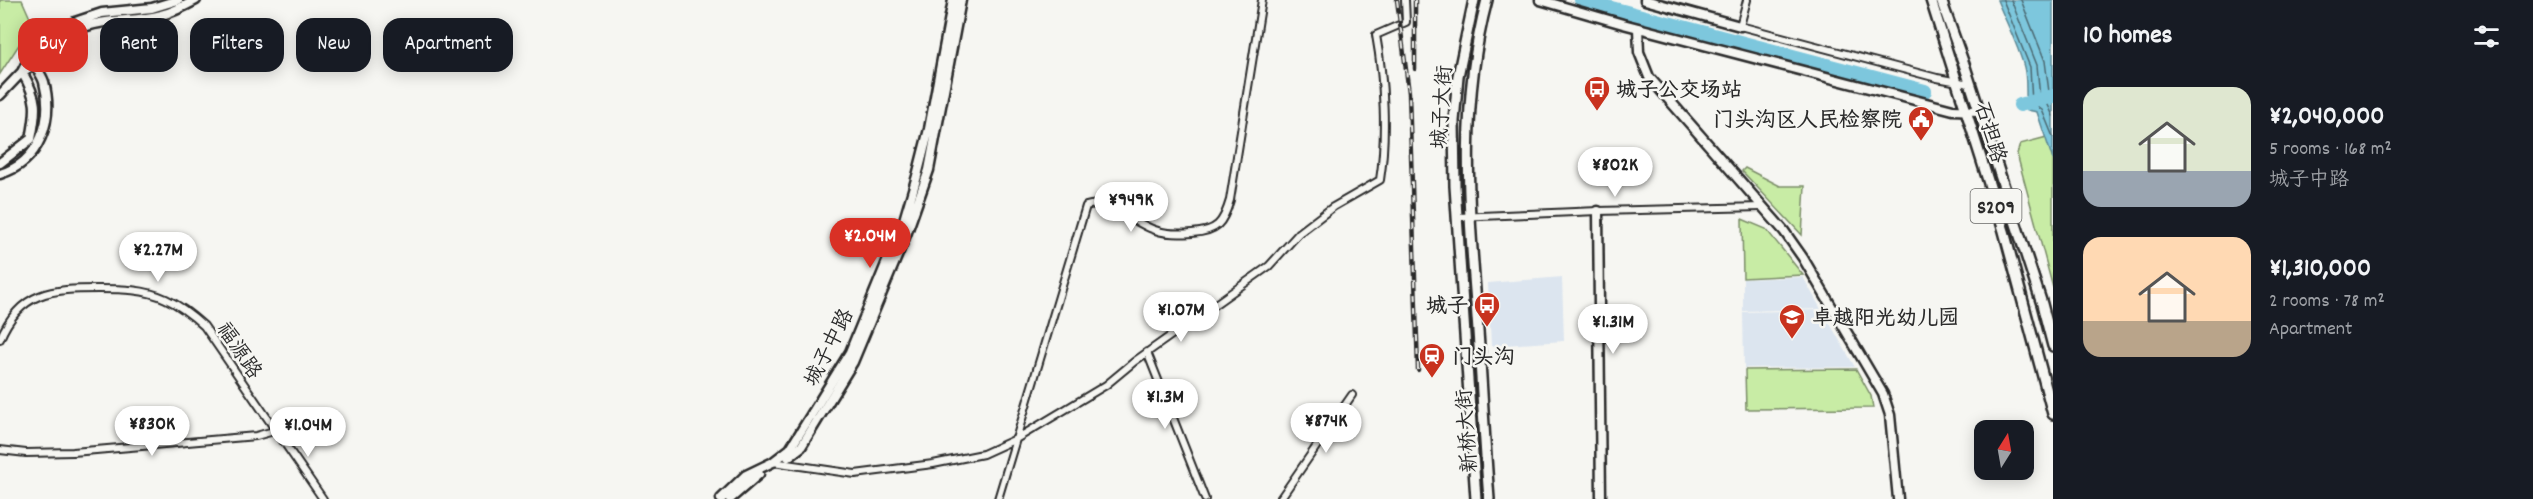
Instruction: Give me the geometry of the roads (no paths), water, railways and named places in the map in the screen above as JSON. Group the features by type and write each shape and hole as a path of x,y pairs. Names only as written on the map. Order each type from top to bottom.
{"main road":[{"name":"城子大街","path":"1458,217 1454,121 1458,76 1474,0"},
{"name":"城子大街","path":"1469,217 1467,138 1471,78 1487,0"},
{"name":"石担路","path":"1931,0 2004,231 2053,414"},
{"name":"石担路","path":"1941,0 2042,304 2053,346"},
{"name":"新桥大街","path":"1458,217 1476,499"},
{"name":"新桥大街","path":"1469,217 1488,499"}],"street":[{"path":"87,18 102,13 152,8 178,0"},
{"path":"88,26 109,21 159,16 180,9 196,0"},
{"name":"城子中路","path":"721,499 746,476 777,463 790,449 806,420 828,391 850,352 904,220 926,138 953,0"},
{"name":"城子中路","path":"730,499 754,477 801,447 853,362 906,235 929,170 961,0"},
{"path":"999,499 1086,206 1095,203 1109,207 1156,231 1183,234 1209,231 1224,219 1230,200 1262,0"},
{"path":"777,463 855,474 933,464 983,454 1016,439 1106,385 1147,352 1269,266 1299,233 1333,207 1380,180 1384,153 1380,56 1376,35 1406,22 1405,0"},
{"path":"1540,0 1638,28 1966,111 1978,111"},
{"path":"1647,0 1970,84"},
{"path":"1740,26 1747,0"},
{"path":"1638,28 1639,52 1649,77 1784,231 1803,258 1883,394 1890,415 1898,499"},
{"path":"0,95 22,72 36,100 31,139 0,163"},
{"path":"0,174 27,161 42,138 46,106 44,81 39,72"},
{"path":"1458,217 1762,207"},
{"path":"1598,211 1601,499"},
{"name":"福源路","path":"0,339 7,322 18,309 33,298 48,292 80,289 138,290 165,298 186,309 204,326 274,431 323,499"},
{"path":"1147,352 1205,499"},
{"path":"1280,499 1352,395"},
{"path":"0,450 26,453 73,452 256,436 274,431"}],"water":[{"path":"1997,0 2053,0 2053,160 2037,112 2028,110 2024,67"}],"waterway":[{"path":"1581,0 1925,91"},
{"path":"2020,105 2053,96"}],"railway":[{"path":"1397,0 1409,93 1418,370"},
{"path":"1415,0 1415,69"}],"place":[{"name":"城子公交场站","path":"1597,112"},
{"name":"门头沟区人民检察院","path":"1921,142"},
{"name":"城子","path":"1487,328"},
{"name":"卓越阳光幼儿园","path":"1792,340"},
{"name":"门头沟","path":"1432,379"}]}
